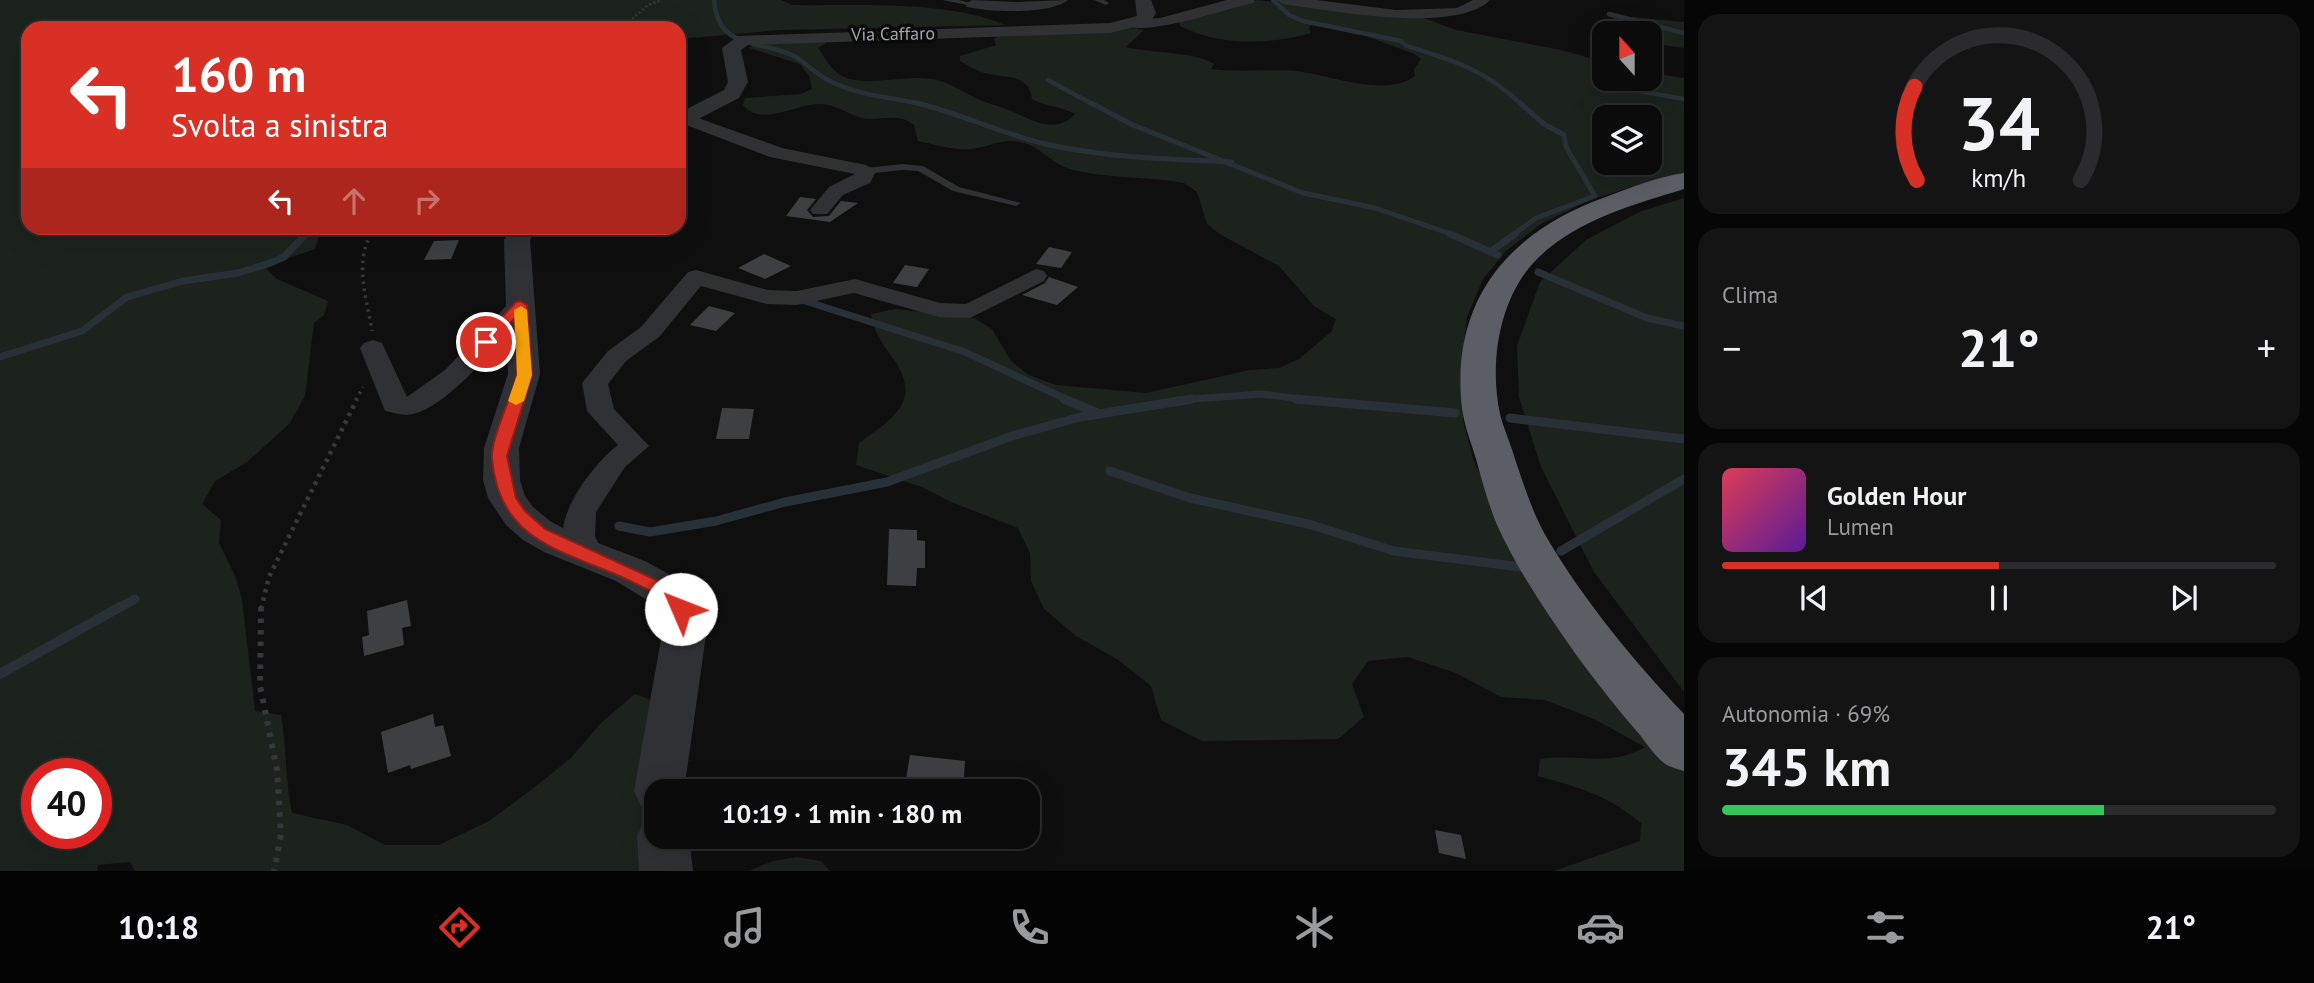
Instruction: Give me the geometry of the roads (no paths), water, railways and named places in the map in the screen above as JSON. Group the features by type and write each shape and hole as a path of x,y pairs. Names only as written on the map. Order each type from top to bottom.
{"highway":[{"path":"1683,181 1611,204 1558,230 1526,252 1498,287 1479,349 1480,407 1502,481 1528,545 1588,636 1642,705 1684,749"}],"street":[{"path":"972,4 1031,6 1061,0"},
{"path":"1131,24 1144,19 1147,13 1143,0"},
{"path":"1131,24 1152,23 1224,3 1248,0"},
{"path":"1283,0 1396,14 1460,12 1483,0"},
{"name":"Via Caffaro","path":"686,119 732,94 738,82 731,48 744,40 769,37 1099,28 1131,24"},
{"path":"686,122 777,153 866,171 863,178 835,191 820,210"},
{"path":"520,235 517,240 524,375 499,456 502,477 508,498 519,515 539,533 671,594 681,609 685,628 661,779"},
{"path":"586,553 579,536 580,512 614,461 635,446 601,411 595,383 617,356 650,332 696,277 767,297 797,298 855,286 939,310 970,311 1037,276"},
{"path":"373,348 393,391 395,405 408,407 426,398 470,360 520,305"},
{"path":"664,849 666,871"}],"lane":[{"path":"945,0 972,4"},
{"path":"1097,0 1106,3"},
{"path":"866,171 920,168 956,189 1016,203"}],"waterway":[{"path":"714,0 717,16 723,28 732,36 794,56 820,76 841,86 923,105"},
{"path":"1273,0 1289,15 1303,21 1401,41 1407,46 1454,62 1495,83 1522,105"},
{"path":"1609,14 1684,33"},
{"path":"1048,80 1094,105"},
{"path":"1640,91 1684,99"},
{"path":"917,103 923,105"},
{"path":"1091,103 1133,125 1224,162"},
{"path":"1513,235 1536,218 1595,196 1566,147 1564,135 1544,124 1520,103"},
{"path":"923,105 1033,141 1073,149 1141,157 1224,162"},
{"path":"1224,162 1232,162"},
{"path":"1224,162 1303,193 1375,208 1454,235"},
{"path":"1450,234 1490,252"},
{"path":"1490,252 1515,234"},
{"path":"0,357 82,331 127,297 183,281 238,273 270,263 284,257 305,235"},
{"path":"1490,252 1498,255"},
{"path":"1538,272 1647,318 1684,326"},
{"path":"802,300 965,352 1068,400"},
{"path":"1192,399 1262,394 1309,400"},
{"path":"1064,399 1100,414"},
{"path":"1100,414 1192,399"},
{"path":"1178,400 1192,399"},
{"path":"1296,399 1455,413"},
{"path":"619,526 650,532 716,521 785,502 887,482 1012,436 1100,414"},
{"path":"1510,418 1684,439"},
{"path":"1110,471 1190,498 1312,525 1394,551 1529,568"},
{"path":"1561,551 1684,479"},
{"path":"117,609 135,599"},
{"path":"0,674 120,607"}]}
